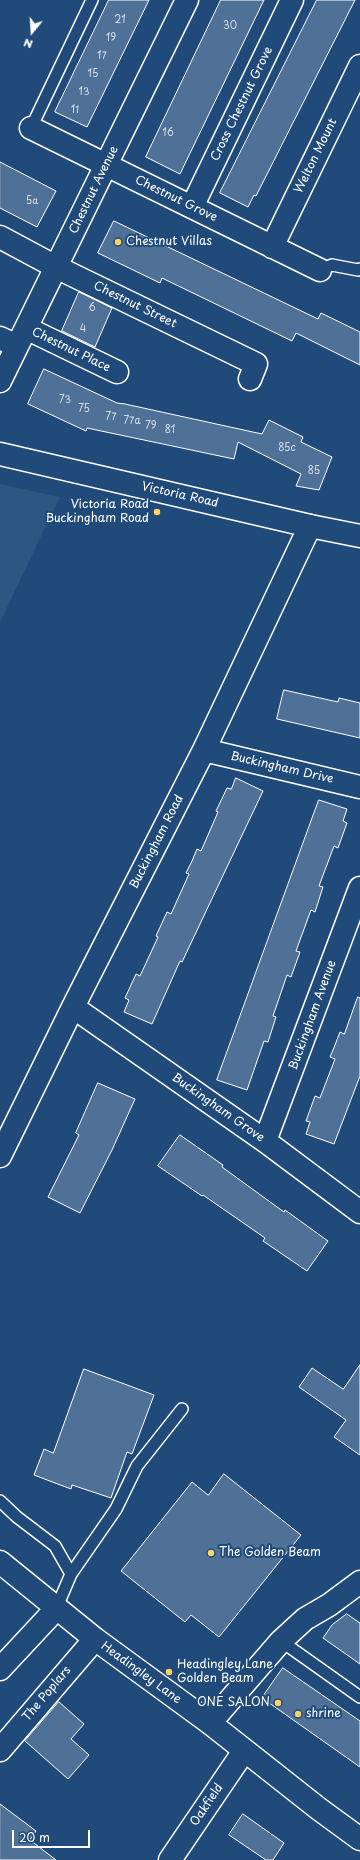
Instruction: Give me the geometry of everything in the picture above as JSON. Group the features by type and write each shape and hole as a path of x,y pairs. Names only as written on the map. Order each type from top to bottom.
{"main road":[{"name":"Chestnut Avenue","path":"0,381 14,337 56,267 187,0"},
{"name":"Cross Chestnut Grove","path":"192,207 292,0"},
{"name":"Welton Mount","path":"272,247 360,66"},
{"name":"Chestnut Grove","path":"32,128 320,270"},
{"name":"Chestnut Street","path":"0,237 56,267 256,364 250,379"},
{"name":"Chestnut Place","path":"14,337 117,372"},
{"name":"Victoria Road","path":"0,454 310,526 360,536"},
{"name":"Buckingham Road","path":"0,1156 73,1007 204,750 310,526"},
{"name":"Buckingham Drive","path":"204,750 360,787"},
{"name":"Buckingham Avenue","path":"266,1141 360,888"},
{"name":"Buckingham Grove","path":"73,1007 266,1141 360,1212"},
{"name":"Headingley Lane","path":"0,1562 56,1609 210,1723 360,1839"},
{"path":"210,1723 281,1641 305,1619 329,1605 360,1582"},
{"path":"0,1669 56,1609"},
{"name":"The Poplars","path":"0,1750 95,1639"},
{"name":"Oakfield","path":"170,1860 244,1750"}],"lane":[{"path":"32,128 92,0"},
{"path":"320,270 332,265 358,270 360,269"},
{"path":"56,1609 71,1574 116,1509 137,1466 182,1409"},
{"path":"0,1501 55,1546 71,1574"},
{"path":"281,1641 360,1696"}],"shaded area":[{"path":"0,484 60,497 0,622"}],"building":[{"path":"109,0 149,0 87,127 55,112"},
{"path":"221,0 264,0 180,174 146,157"},
{"path":"317,0 355,0 256,196 254,195 248,207 220,193"},
{"path":"0,162 56,191 37,227 0,208"},
{"path":"114,221 318,319 321,313 360,332 360,365 296,333 292,341 162,278 160,283 98,253"},
{"path":"79,292 112,308 95,347 62,331"},
{"path":"44,369 117,403 262,434 269,420 303,437 301,442 332,457 319,490 296,486 301,474 238,442 234,459 87,428 86,431 28,404"},
{"path":"284,690 338,702 339,698 360,703 360,738 277,719"},
{"path":"236,778 263,791 182,962 180,961 152,1024 124,1012 129,1000 125,998 136,974 140,976 158,937 156,936 167,912 171,914 189,874 186,873 197,849 201,851 218,812 216,811 227,788 231,789"},
{"path":"319,800 347,809 343,821 347,823 338,848 334,846 319,886 323,887 315,912 311,910 296,951 300,952 291,977 287,975 273,1016 276,1017 268,1042 264,1041 247,1090 217,1080"},
{"path":"358,997 360,998 360,1076 334,1144 306,1134 310,1122 306,1121 315,1096 320,1098 335,1059 330,1057 340,1032 344,1034"},
{"path":"98,1083 135,1099 112,1150 80,1213 48,1197 79,1135 76,1133"},
{"path":"180,1135 223,1165 222,1167 284,1212 285,1210 328,1241 307,1271 263,1241 265,1238 158,1166"},
{"path":"360,1365 360,1455 334,1437 346,1420 299,1387 312,1368 343,1389"},
{"path":"84,1369 154,1395 132,1454 127,1452 111,1498 72,1485 71,1489 34,1475 44,1449 53,1453"},
{"name":"The Golden Beam","path":"224,1474 301,1535 219,1637 191,1615 185,1622 121,1571 192,1482 208,1495"},
{"path":"347,1614 360,1623 360,1664 323,1638 332,1625"},
{"path":"283,1668 360,1721 360,1767 262,1698"},
{"path":"59,1702 84,1724 71,1739 89,1755 68,1779 25,1741"},
{"path":"0,1804 36,1831 30,1840 56,1860 0,1860"},
{"path":"243,1814 284,1843 273,1860 266,1860 229,1835"}],"place":[{"name":"Chestnut Villas","path":"118,242"},
{"name":"Victoria Road Buckingham Road","path":"157,512"},
{"name":"The Golden Beam","path":"211,1553"},
{"name":"Headingley Lane Golden Beam","path":"169,1672"},
{"name":"ONE SALON","path":"278,1703"},
{"name":"shrine","path":"298,1714"}]}
